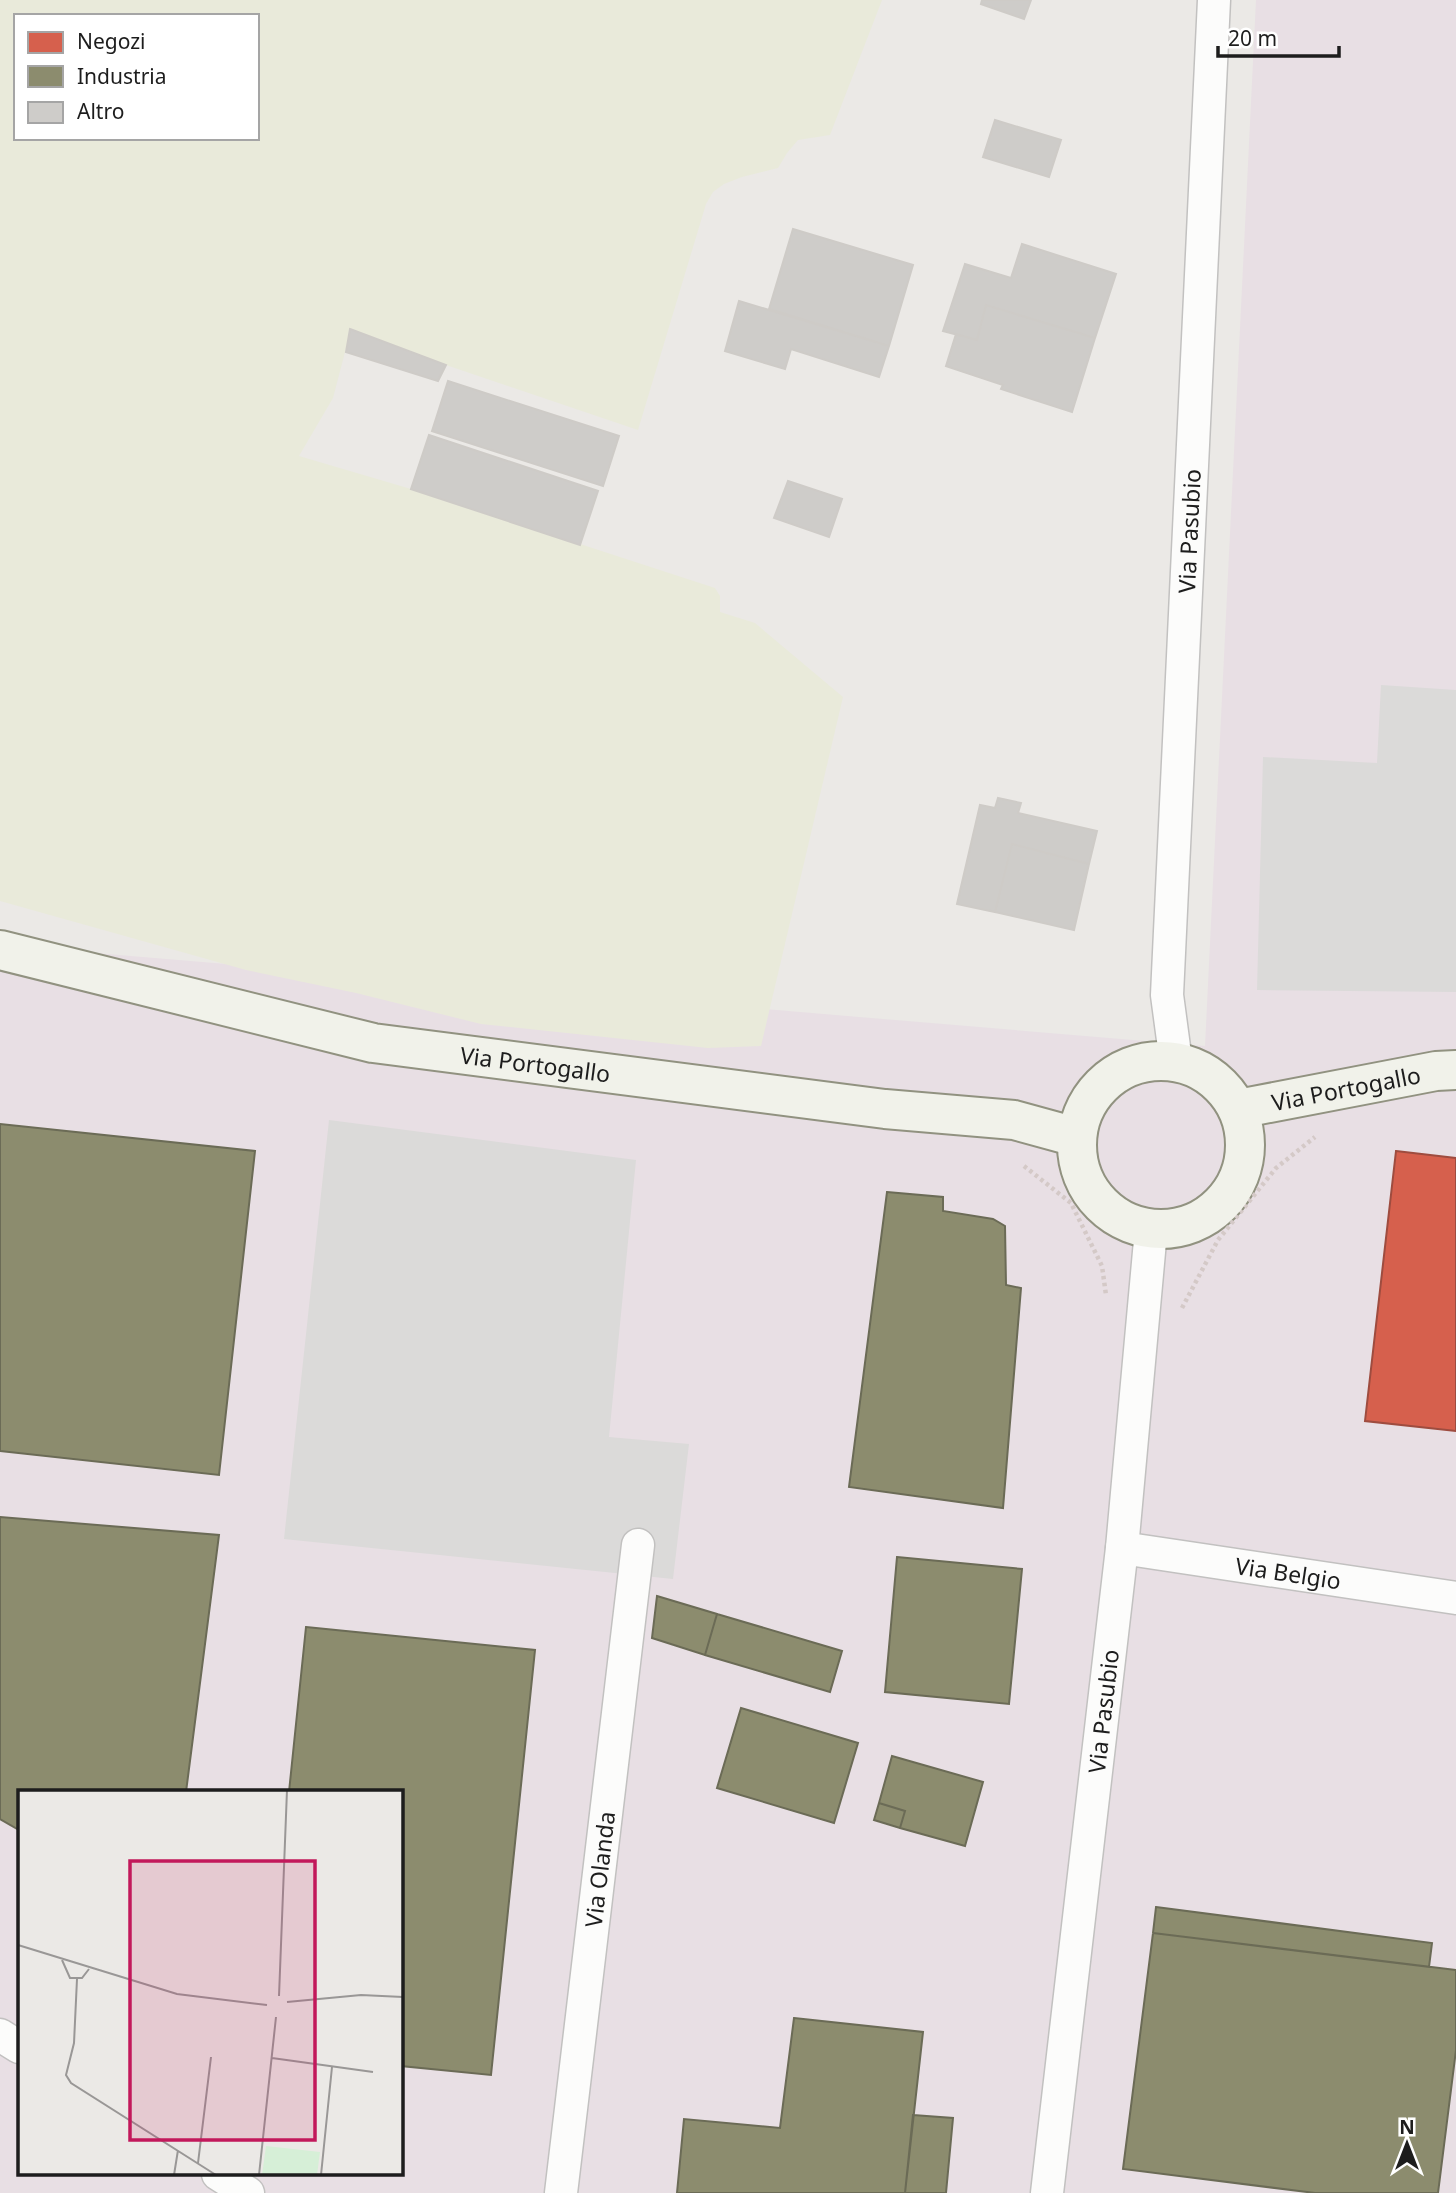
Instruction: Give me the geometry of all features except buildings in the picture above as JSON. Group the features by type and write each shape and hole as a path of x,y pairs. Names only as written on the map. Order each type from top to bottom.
{"main road":[{"name":"Via Portogallo","path":"0,950 373,1043 885,1109 1014,1120 1076,1137"},
{"path":"1148,1061 1176,1062 1201,1071 1223,1087 1238,1109 1245,1133 1245,1160 1237,1184 1222,1205 1201,1220 1177,1229 1151,1230 1125,1223 1104,1208 1087,1188 1077,1163 1076,1137 1084,1110 1099,1087 1122,1070 1148,1061"},
{"name":"Via Portogallo","path":"1238,1109 1436,1071 1456,1070"}],"street":[{"name":"Via Pasubio","path":"1176,1062 1167,995 1214,0"},
{"name":"Via Pasubio","path":"1047,2193 1122,1548 1151,1230"},
{"name":"Via Olanda","path":"561,2193 638,1545"},
{"name":"Via Belgio","path":"1122,1548 1456,1598"},
{"path":"0,2035 18,2046"},
{"path":"221,2176 248,2193"}],"shaded area":[{"path":"1256,0 1456,0 1456,2193 0,2193 0,945 1205,1046"},
{"path":"1381,685 1456,690 1456,992 1257,990 1263,757 1377,763"},
{"path":"329,1120 636,1160 609,1437 689,1444 673,1579 284,1539"}],"green space":[{"path":"0,0 882,0 830,135 798,140 778,168 724,184 713,192 706,204 638,430 446,365 351,329 333,398 299,456 411,489 715,588 720,596 720,612 755,623 843,697 761,1046 708,1048 481,1024 356,993 246,970 0,901"}]}
